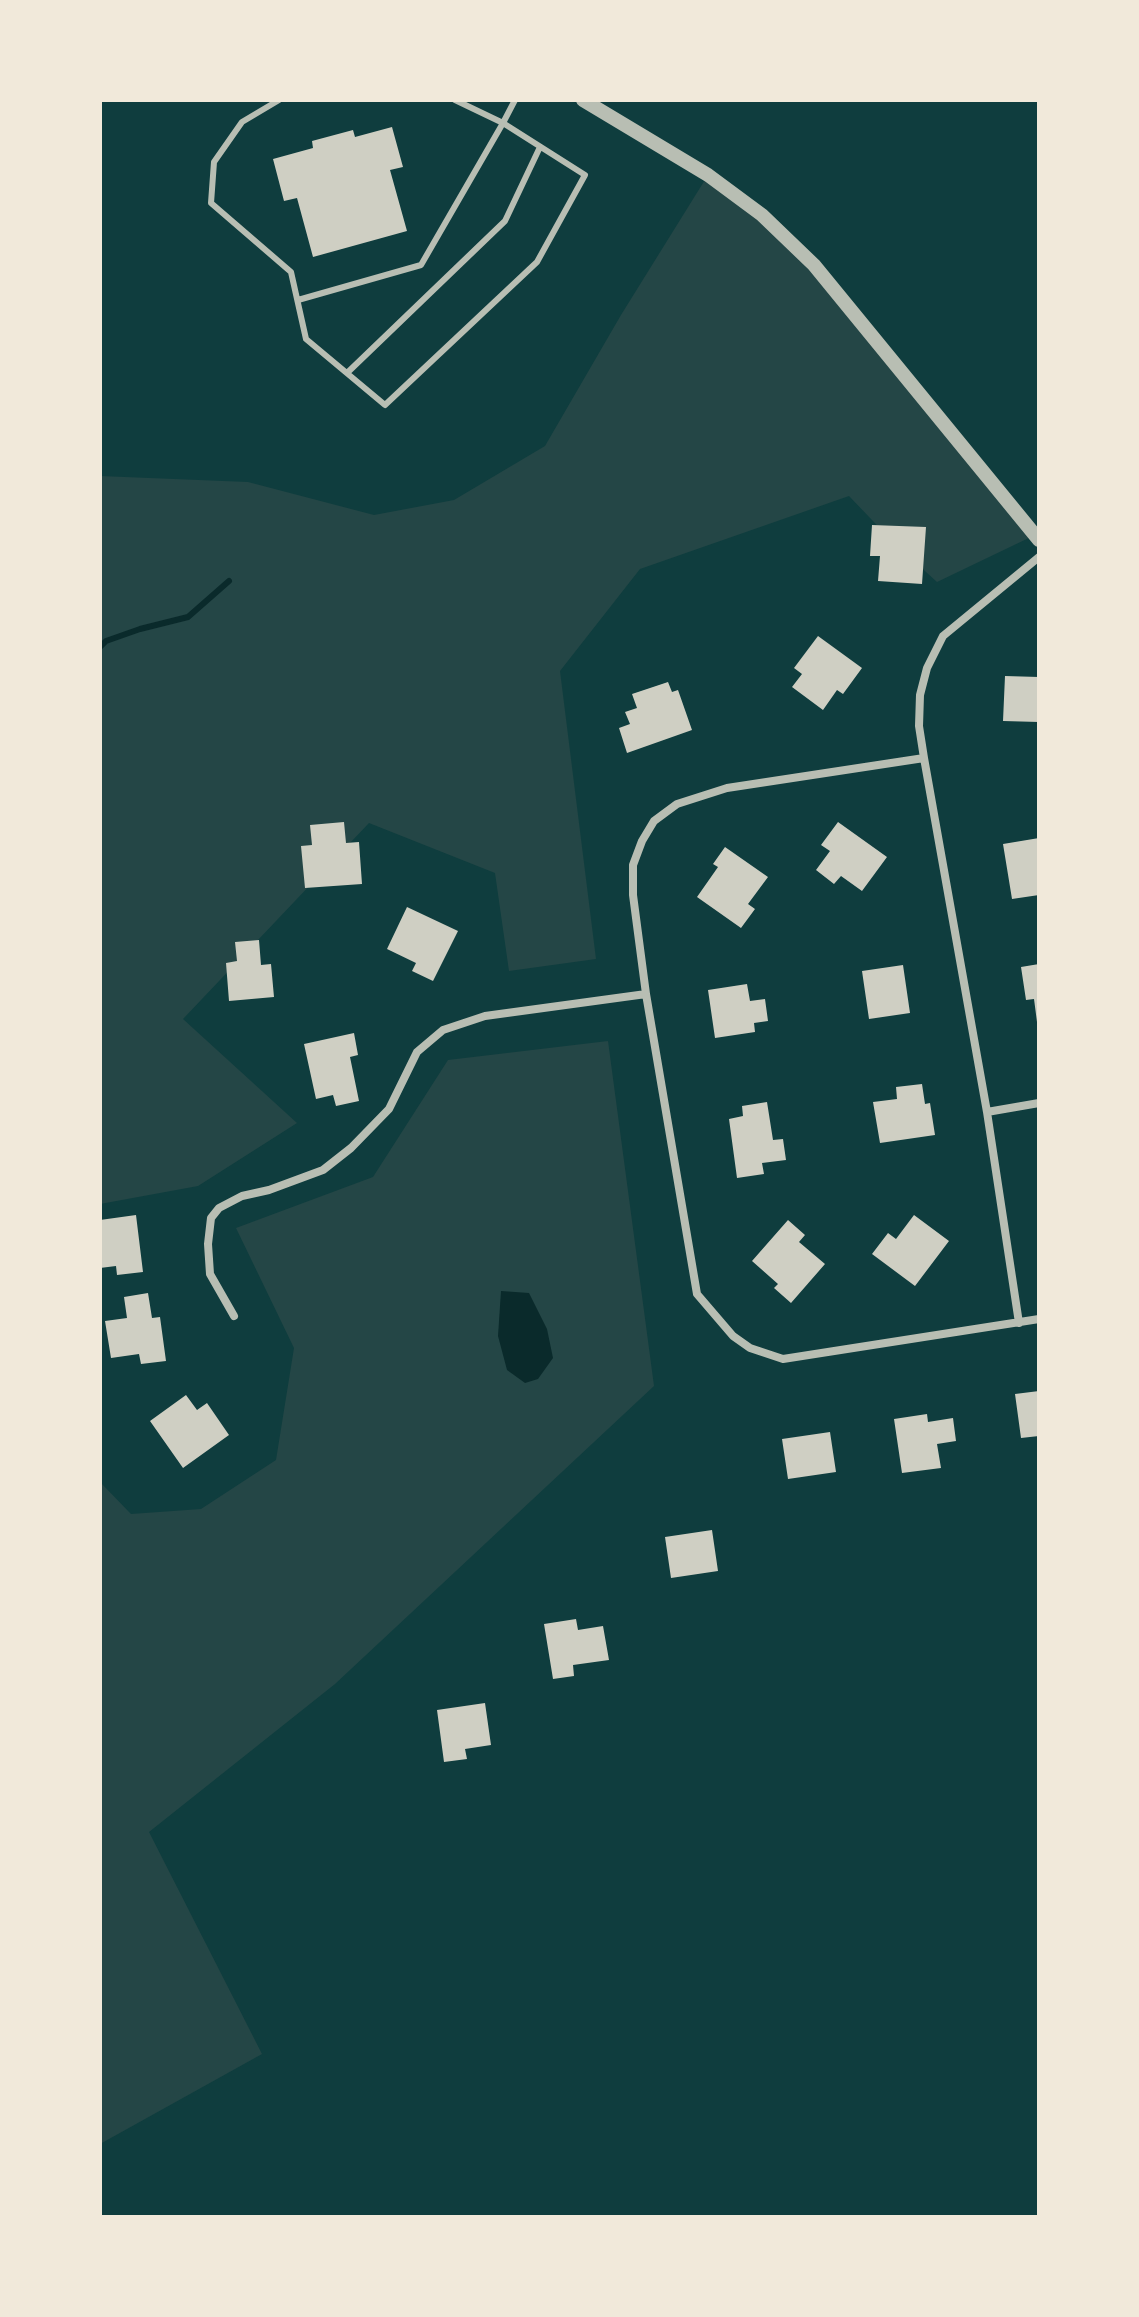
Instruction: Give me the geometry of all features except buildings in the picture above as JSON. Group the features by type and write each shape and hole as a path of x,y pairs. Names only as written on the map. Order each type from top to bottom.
{"street":[{"path":"583,100 708,175 762,215 814,265 1039,540"},
{"path":"1019,1323 987,1112 919,726 920,695 927,668 943,636 1039,557"},
{"path":"924,758 727,788 677,804 654,821 642,841 633,865 633,895 646,994 697,1294 733,1336 750,1348 783,1359 1039,1319"},
{"path":"234,1316 210,1274 208,1244 211,1218 219,1208 242,1196 269,1190 323,1170 351,1148 389,1109 417,1052 443,1030 485,1016 646,994"},
{"path":"987,1112 1039,1103"}],"lane":[{"path":"279,100 242,122 214,162 211,203 291,272 306,339 385,405 537,262 585,175 503,123 455,100"},
{"path":"298,300 421,265 515,100"},
{"path":"347,373 505,221 540,147"}],"shaded area":[{"path":"708,175 762,215 1035,535 937,582 849,496 640,569 560,671 596,959 509,971 495,873 369,823 183,1019 297,1123 198,1186 100,1204 100,476 248,482 374,515 454,500 545,446"},
{"path":"608,1041 654,1386 335,1684 149,1832 262,2054 100,2144 100,1482 131,1514 201,1509 276,1460 294,1348 236,1228 373,1177 448,1060"},
{"path":"501,1291 529,1293 547,1329 553,1358 538,1379 525,1383 507,1370 498,1336"}],"waterway":[{"path":"100,647 106,641 140,629 188,617 229,581"}]}
